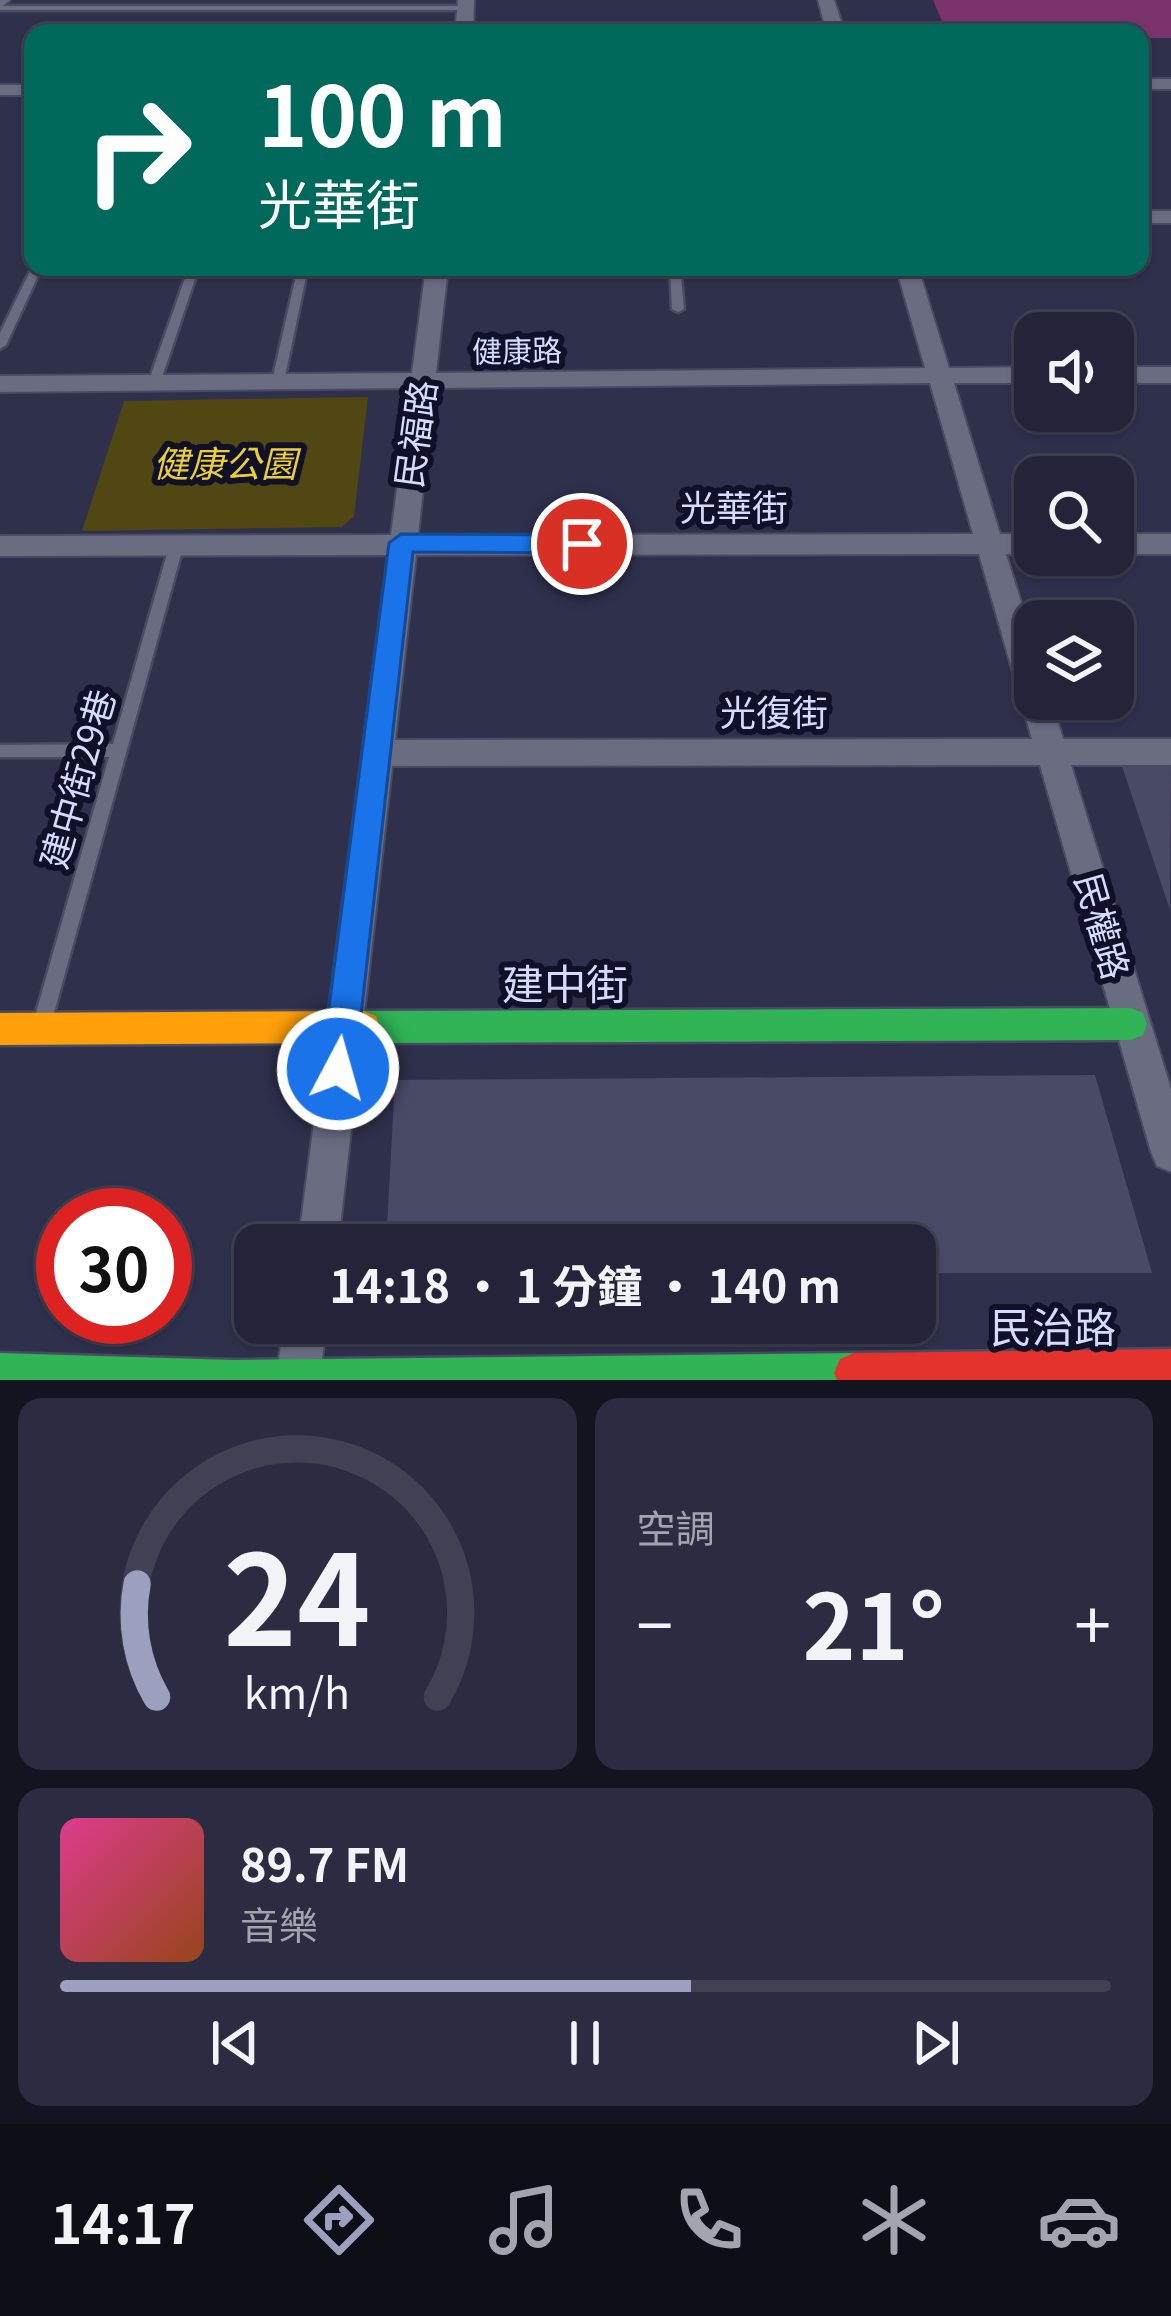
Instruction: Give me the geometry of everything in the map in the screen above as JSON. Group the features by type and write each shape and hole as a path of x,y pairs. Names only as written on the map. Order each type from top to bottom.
{"street":[{"name":"民福路","path":"320,1224 436,276"},
{"name":"民權路","path":"910,276 1014,629"},
{"name":"健康路","path":"0,384 1014,375"},
{"path":"1134,375 1171,375"},
{"name":"光華街","path":"0,546 1014,544"},
{"path":"1134,544 1171,544"},
{"name":"民權路","path":"1042,720 1171,1152"},
{"name":"光復街","path":"378,753 1171,752"},
{"name":"建中街","path":"0,1029 1131,1024"},
{"path":"297,1378 303,1344"},
{"name":"民治路","path":"0,1373 233,1379 1171,1369"}],"lane":[{"path":"1,4 466,4"},
{"path":"0,345 33,276"},
{"path":"154,382 191,276"},
{"path":"278,381 301,276"},
{"path":"676,276 678,309"},
{"name":"建中街29巷","path":"40,1028 176,547"},
{"path":"0,751 117,750"}],"green space":[{"name":"健康公園","path":"368,397 354,516 342,527 82,531 124,401"}],"shaded area":[{"path":"933,0 1171,0 1171,38 1149,38 1149,24 943,24"}],"building":[{"path":"1171,759 1170,910 1121,763"},
{"path":"1095,1075 1152,1273 936,1273 936,1224 387,1224 395,1080"}],"traffic: fast":[{"path":"364,1027 1131,1024"},
{"path":"0,1373 233,1380 854,1373"}],"traffic: slow":[{"path":"0,1029 364,1027"}],"traffic: jam":[{"path":"854,1373 1171,1369"}],"route":[{"path":"338,1069 401,543 582,544"}]}
